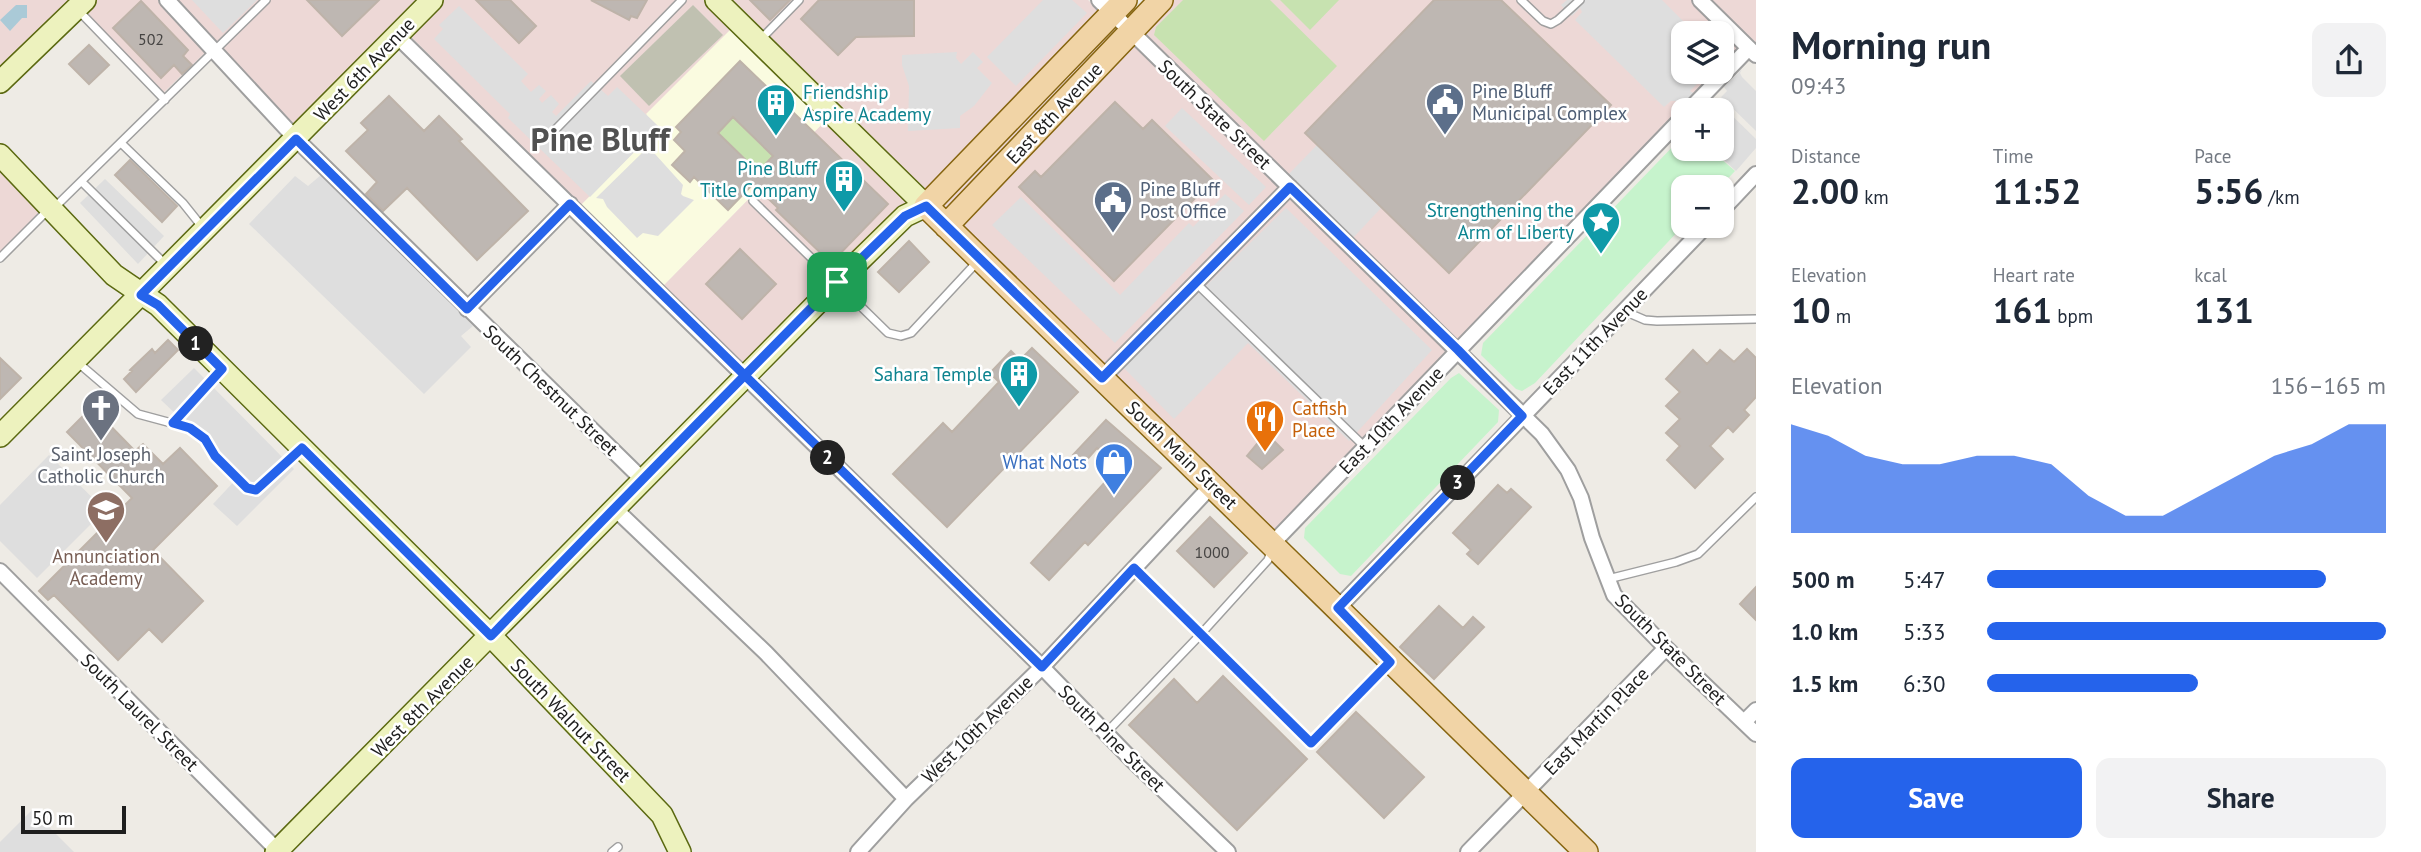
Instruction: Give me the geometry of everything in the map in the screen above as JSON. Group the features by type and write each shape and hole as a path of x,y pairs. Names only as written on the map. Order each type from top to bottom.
{"main road":[{"name":"East 8th Avenue","path":"946,226 1161,0"},
{"name":"East 8th Avenue","path":"926,206 1112,4"},
{"name":"South Main Street","path":"926,206 1586,852"}],"street":[{"name":"South Chestnut Street","path":"167,0 296,139 642,480"},
{"name":"West 6th Avenue","path":"0,436 432,0"},
{"name":"South Main Street","path":"716,0 926,206"},
{"path":"1700,0 1754,48 1702,98"},
{"path":"0,82 81,4"},
{"name":"South State Street","path":"1112,4 1130,32 1542,435 1568,470 1581,498 1592,538 1614,595 1756,734"},
{"name":"South Pine Street","path":"397,36 1228,852"},
{"name":"East 10th Avenue","path":"1273,543 1671,129"},
{"name":"South Walnut Street","path":"0,155 114,275 158,305 491,636 662,815 680,852"},
{"path":"1734,197 1756,174"},
{"path":"1102,378 1290,187"},
{"path":"467,309 570,204"},
{"name":"West 8th Avenue","path":"278,851 837,282 905,216 926,206"},
{"name":"East 11th Avenue","path":"1338,608 1694,238"},
{"name":"West 10th Avenue","path":"858,852 905,799 1042,667 1212,485"},
{"path":"614,508 766,653 905,799"},
{"name":"South Laurel Street","path":"0,571 278,851"},
{"name":"East Martin Place","path":"1468,852 1666,648"},
{"path":"1744,722 1756,710"}],"lane":[{"path":"0,258 82,182 266,0"},
{"path":"554,131 682,0"},
{"path":"758,42 799,0"},
{"path":"1521,0 1543,21 1551,24 1580,0"},
{"path":"81,4 165,100"},
{"path":"121,143 183,203 206,230"},
{"path":"82,182 168,267"},
{"path":"753,201 888,333 901,336 911,332 980,259"},
{"path":"1196,283 1366,447"},
{"path":"1624,311 1645,320 1657,321 1756,319"},
{"path":"76,360 138,414 190,428 205,439 223,464 247,488 256,490 302,448"},
{"path":"173,423 222,369"},
{"path":"1608,579 1698,554 1756,497"},
{"path":"1106,733 1268,561 1273,543"},
{"path":"1134,568 1311,743 1390,662"}],"shaded area":[{"path":"0,0 1088,0 1129,41 1169,0 1756,0 1756,42 1750,37 1734,54 1734,21 1671,21 1671,84 1706,84 1692,98 1671,98 1671,120 1277,533 925,191 745,367 662,287 835,111 646,115 659,127 581,205 396,22 296,129 214,44 161,95 67,2 0,73"},
{"path":"192,0 257,0 223,33"},
{"path":"1043,0 1072,0 1087,13 1016,86 987,57"},
{"path":"1567,0 1662,0 1683,21 1671,21 1671,84 1697,84 1690,91 1695,94 1691,98 1671,98 1664,107 1575,20 1582,12 1580,8 1572,16 1561,5"},
{"path":"693,5 723,35 649,106 620,76"},
{"path":"459,6 528,74 521,81 531,92 539,85 546,91 539,99 542,103 551,95 559,104 552,112 556,116 591,81 608,96 617,87 659,127 590,197 508,118 510,114 434,39 443,29 439,25"},
{"path":"735,25 828,118 662,287 581,205 659,127 646,114"},
{"path":"957,52 956,58 961,64 973,52 983,62 977,68 992,83 974,106 960,116 960,128 908,131 909,86 902,65 902,55"},
{"path":"1742,69 1742,77 1756,91 1756,131 1734,110 1734,98 1721,97 1727,91 1724,87 1727,84 1734,84 1734,77"},
{"path":"1182,108 1266,187 1249,205 1165,126"},
{"path":"1734,118 1756,139 1756,148 1736,171 1725,161 1734,161"},
{"path":"1317,145 1381,208 1353,238 1288,175"},
{"path":"643,152 655,154 683,185 681,194 694,200 658,236 643,233 637,238 607,207 603,199 596,198"},
{"path":"0,160 46,209 0,254"},
{"path":"321,175 473,326 461,336 471,347 424,394 249,224 295,176 308,186"},
{"path":"105,179 164,236 138,264 80,203"},
{"path":"1225,194 1244,211 1115,343 992,225 1021,197 1120,295 1189,223 1193,227"},
{"path":"1286,208 1432,350 1349,441 1248,343 1174,419 1123,367"},
{"path":"194,368 294,469 237,526 213,504 240,475 161,400"},
{"path":"49,455 105,510 37,578 0,541 0,505"},
{"path":"32,810 74,852 0,852 0,842"}],"green space":[{"path":"1183,0 1270,0 1337,66 1264,141 1154,35 1156,27"},
{"path":"1280,0 1339,0 1310,30"},
{"path":"733,117 773,156 758,172 718,133"},
{"path":"1671,148 1671,161 1724,161 1735,171 1731,175 1671,175 1672,238 1535,383 1522,391 1516,389 1481,355 1483,343"},
{"path":"1459,373 1499,410 1498,422 1351,576 1340,574 1304,538 1305,528 1451,378"}],"water":[{"path":"16,5 27,5 27,18 22,18 10,31 0,20"}],"building":[{"path":"307,0 379,0 342,36"},
{"path":"476,0 510,0 536,26 519,43"},
{"path":"591,0 647,0 637,18 631,16 629,20"},
{"path":"750,0 790,0 770,20"},
{"path":"819,0 914,0 914,36 856,37 838,55 801,19"},
{"name":"Pine Bluff Municipal Complex","path":"1434,0 1501,0 1611,105 1449,273 1305,133"},
{"path":"141,1 188,50 183,56 192,65 182,74 174,65 161,78 113,28"},
{"path":"89,45 109,65 89,84 69,64"},
{"path":"740,61 888,204 831,263 753,184 728,210 694,177 690,182 672,165 685,151 674,140 681,132 676,127","holes":["733,117 773,156 758,172 718,133"]},
{"path":"389,96 424,131 439,116 462,139 459,141 528,211 477,260 407,188 383,211 366,194 377,182 346,151 368,130 361,123"},
{"name":"Pine Bluff Post Office","path":"1115,102 1143,129 1152,120 1213,180 1114,281 1019,187 1035,171 1041,177"},
{"path":"130,160 177,206 162,222 115,175"},
{"path":"909,241 929,262 899,292 878,272"},
{"path":"740,249 776,284 742,319 706,284"},
{"path":"168,340 178,350 136,392 124,379 152,349 155,353"},
{"path":"1032,348 1078,392 947,527 893,474 943,423 952,432 999,382 990,373 1011,351 1020,360"},
{"path":"1747,349 1756,358 1756,397 1744,410 1749,415 1733,432 1728,427 1710,446 1723,459 1695,488 1667,460 1680,446 1666,433 1680,419 1666,406 1680,392 1666,379 1693,350 1707,364 1720,350 1734,362"},
{"path":"0,358 21,378 0,399"},
{"path":"92,407 135,451 143,444 163,464 180,448 217,486 153,550 203,601 162,642 149,629 118,660 54,595 48,600 39,591 132,498 67,432"},
{"name":"What Nots","path":"1106,420 1161,468 1088,545 1085,542 1049,580 1031,563 1118,468 1097,448 1083,464 1073,455"},
{"name":"Catfish Place","path":"1266,433 1283,450 1262,469 1247,456"},
{"path":"1498,485 1507,493 1511,489 1531,507 1478,564 1467,554 1471,550 1453,533"},
{"path":"1210,517 1247,553 1214,587 1177,551"},
{"path":"1756,587 1756,620 1740,604"},
{"path":"1439,606 1463,628 1473,617 1484,627 1434,679 1400,647"},
{"path":"1223,676 1307,759 1237,830 1129,725 1174,679 1197,703"},
{"path":"1356,712 1424,777 1384,818 1317,752"}],"place":[{"name":"Pine Bluff Municipal Complex","path":"1445,136"},
{"name":"Friendship Aspire Academy","path":"776,137"},
{"name":"Pine Bluff Title Company","path":"844,213"},
{"name":"Pine Bluff Post Office","path":"1113,234"},
{"name":"Strengthening the Arm of Liberty","path":"1601,255"},
{"name":"Sahara Temple","path":"1019,408"},
{"name":"Saint Joseph Catholic Church","path":"101,442"},
{"name":"Catfish Place","path":"1265,453"},
{"name":"What Nots","path":"1114,496"},
{"name":"Annunciation Academy","path":"106,544"}],"district":[{"name":"Pine Bluff","path":"600,138"}],"route":[{"path":"837,282 745,376 642,480 491,636 302,448 256,490 247,488 215,456 205,439 190,428 173,423 222,369 158,305 141,295 296,139 467,309 570,204 745,376 1042,667 1134,568 1311,743 1390,662 1338,608 1522,416 1290,187 1102,378 926,206 905,216 837,282"}]}
